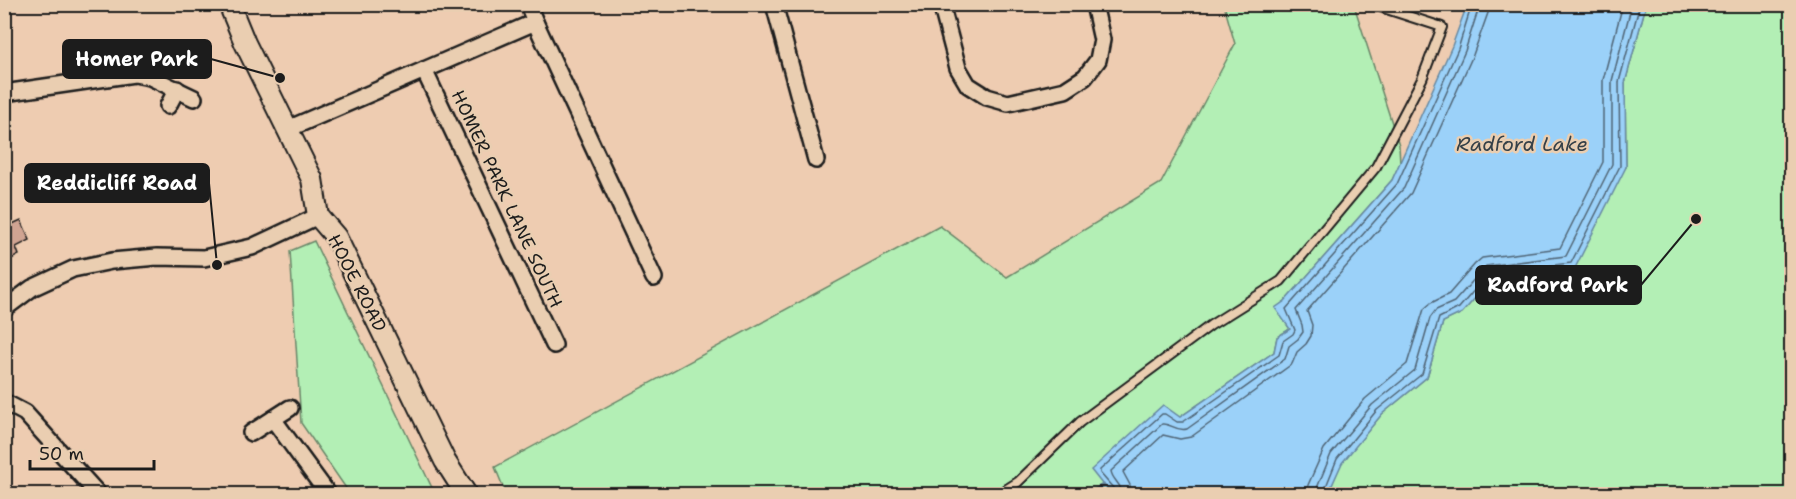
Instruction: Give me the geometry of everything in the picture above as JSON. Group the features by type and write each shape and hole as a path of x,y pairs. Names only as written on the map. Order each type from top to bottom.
{"street":[{"name":"HOOE ROAD","path":"229,4 245,43 314,184 318,216 336,237 445,461 466,495"},
{"path":"528,4 654,278"},
{"path":"774,4 816,160"},
{"path":"942,4 958,68 968,85 987,98 1008,103 1065,90 1085,77 1098,60 1102,40 1094,4"},
{"path":"288,129 535,22"},
{"name":"HOMER PARK LANE SOUTH","path":"424,70 554,345"},
{"path":"4,93 134,74 150,77 194,98"},
{"path":"168,106 177,89"},
{"path":"4,309 32,288 72,269 112,261 157,257 204,258 252,247 318,216"},
{"path":"4,402 25,414 98,495"},
{"path":"251,433 290,408"},
{"path":"273,419 328,495"}],"lane":[{"path":"999,495 1018,482 1090,415 1211,325 1281,281 1376,167 1422,79 1442,27 1371,4"}],"green space":[{"path":"1224,5 1354,5 1399,145 1400,163 1392,180 1285,301 1276,308 1290,329 1277,337 1274,352 1180,417 1110,494 506,494 495,467 940,226 1007,277 1161,183 1235,44"},
{"path":"1646,5 1791,5 1791,494 1328,494 1341,463 1382,414 1427,377 1443,322 1462,313 1492,279 1530,275 1626,167 1625,83"},
{"path":"314,241 435,494 350,494 301,423 290,251"}],"water":[{"name":"Radford Lake","path":"1467,5 1646,5 1625,83 1626,167 1574,270 1492,279 1462,313 1443,322 1427,377 1382,414 1342,463 1328,494 1110,494 1091,470 1163,405 1180,417 1274,352 1277,337 1290,329 1275,308 1285,301 1392,180 1452,46"}],"building":[{"path":"21,220 30,240 16,247 19,255 4,263 4,225 6,227"}],"waterway":[{"path":"1090,494 1103,486"}],"place":[{"name":"Homer Park","path":"280,78"},
{"name":"Radford Park","path":"1696,219"},
{"name":"Reddicliff Road","path":"217,265"}]}
